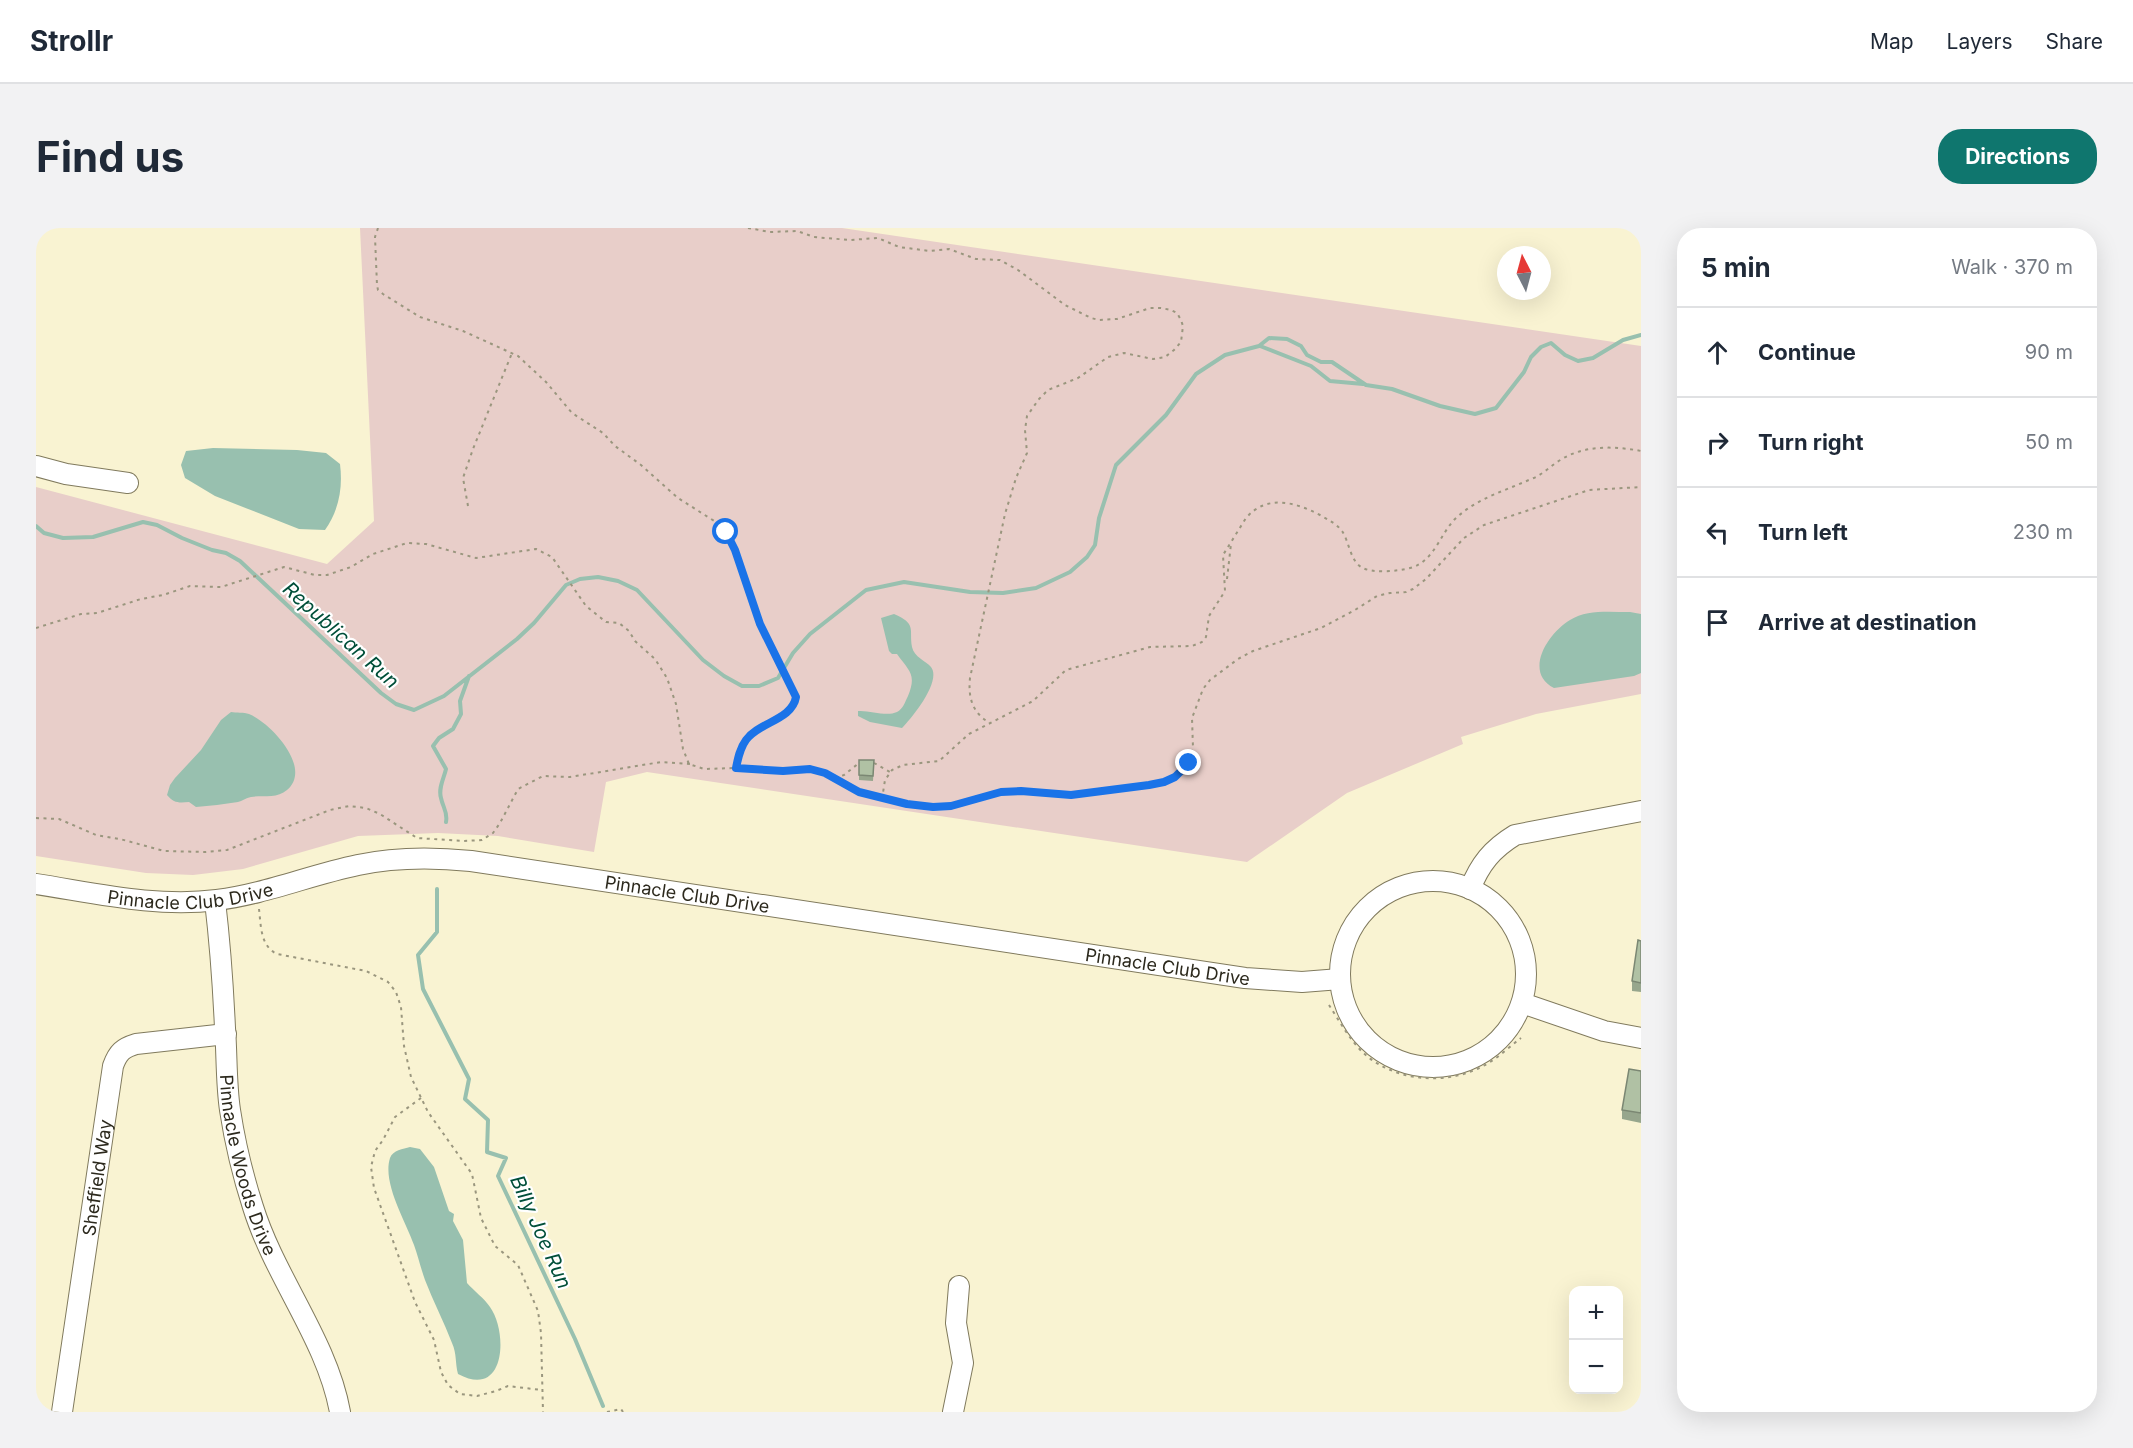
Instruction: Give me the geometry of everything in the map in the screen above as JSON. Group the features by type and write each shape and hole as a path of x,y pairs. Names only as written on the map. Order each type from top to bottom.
{"street":[{"path":"36,466 66,474 128,483"},
{"path":"1470,889 1476,872 1486,857 1498,845 1515,835 1641,811"},
{"name":"Pinnacle Club Drive","path":"36,884 134,898 188,902 215,901 269,890 359,865 416,858 442,858 1245,978 1285,981 1340,979"},
{"path":"1439,881 1470,889 1498,907 1518,937 1526,968 1521,1004 1507,1031 1484,1052 1469,1060 1433,1067 1413,1065 1395,1059 1381,1051 1359,1032 1345,1004 1340,979 1341,957 1348,935 1365,911 1376,901 1405,886 1439,881"},
{"name":"Pinnacle Woods Drive","path":"215,901 222,969 230,1107 245,1180 254,1210 278,1268 325,1360 336,1390 340,1412"},
{"path":"1521,1004 1604,1031 1641,1038"},
{"name":"Sheffield Way","path":"62,1412 111,1077 117,1054 125,1047 136,1044 226,1034"},
{"path":"953,1412 963,1363 956,1323 959,1286"}],"path":[{"path":"378,228 375,237 378,290 420,317 463,331 512,353 529,364 572,413 594,426 678,498 709,517 726,532 735,550 762,627 796,697 794,706 788,712 752,734 742,745 736,768"},
{"path":"748,228 770,232 797,231 814,237 850,240 879,238 899,247 930,252 949,249 976,259 1000,260 1018,270 1065,305 1099,320 1117,319 1150,308 1171,310 1177,313 1183,326 1181,342 1165,357 1153,359 1124,353 1108,357 1078,378 1048,390 1039,399 1025,422 1028,453 1016,478 1005,514 970,678 970,701 979,716 990,723"},
{"path":"468,506 463,478 472,449 512,353"},
{"path":"1226,582 1223,555 1246,518 1265,504 1286,502 1306,508 1335,523 1346,539 1356,562 1362,567 1382,570 1408,568 1420,564 1426,558 1454,520 1468,508 1497,492 1538,476 1569,455 1578,451 1602,448 1641,451"},
{"path":"36,818 59,819 96,835 164,851 205,852 227,850 330,810 349,806 366,808 380,814 417,838 482,840 493,833 518,789 543,776 570,777 661,762 689,764 704,769 736,768 783,771 810,769 835,778 859,792 919,807 951,806 1001,792 1085,794 1164,782 1175,777 1189,763 1193,748 1192,718 1203,689 1210,680 1238,659 1253,651 1322,628 1377,596 1413,589 1426,579 1464,538 1484,525 1589,490 1641,487"},
{"path":"882,799 885,780 890,772 903,765 939,761 969,734 1033,702 1061,674 1072,667 1150,646 1192,646 1202,642 1206,637 1209,616 1225,591 1229,574 1231,541"},
{"path":"36,628 190,586 230,585 284,567 315,575 327,575 351,567 382,550 407,543 426,544 476,558 536,549 552,557 582,602 606,622 619,623 655,659 667,678 676,704 683,749 689,764"},
{"path":"835,778 844,775 861,762"},
{"path":"868,762 890,772"},
{"path":"259,909 265,945 270,951 366,971 388,982 396,992 401,1007 404,1046 411,1077 428,1113 472,1174 481,1218 495,1246 518,1266 538,1311 541,1333 543,1412"},
{"path":"1329,1005 1345,1029 1368,1056 1393,1071 1419,1077 1445,1078 1467,1073 1485,1065 1521,1038"},
{"path":"421,1098 395,1117 375,1150 371,1167 374,1188 415,1302 434,1340 441,1372 448,1385 460,1394 477,1396 508,1386 543,1390"},
{"path":"607,1412 621,1409 623,1412"}],"shaded area":[{"path":"360,228 842,228 1641,346 1641,694 1536,714 1461,737 1463,744 1347,793 1247,862 647,772 606,782 594,852 498,836 438,833 358,836 243,869 193,875 146,873 36,856 36,487 327,564 374,521"},
{"path":"213,448 326,453 340,464 341,482 337,507 325,530 299,529 215,496 185,478 181,465 186,451"},
{"path":"1630,612 1641,614 1641,673 1554,688 1545,681 1540,672 1542,653 1547,643 1562,626 1584,614"},
{"path":"894,614 909,624 913,650 931,667 933,673 933,681 924,699 902,728 870,722 858,716 858,711 888,714 897,712 911,689 912,678 908,669 897,654 889,651 881,618"},
{"path":"231,712 249,714 278,736 292,759 295,770 294,781 287,790 279,795 251,797 238,802 196,807 189,802 172,800 167,795 170,785 201,750 221,720"},
{"path":"410,1147 420,1149 434,1167 449,1211 454,1214 453,1221 463,1240 467,1283 488,1304 496,1318 500,1346 499,1360 494,1371 486,1378 474,1380 458,1374 454,1347 425,1280 392,1190 388,1168 391,1155"}],"building":[{"path":"859,760 874,760 873,776 859,775"},
{"path":"1638,940 1641,941 1641,983 1632,981"},
{"path":"1629,1069 1641,1071 1641,1113 1622,1110"}],"waterway":[{"name":"Republican Run","path":"36,526 44,533 63,538 93,537 143,522 157,525 182,538 226,553 240,561 381,693 396,704 414,710 444,696 517,639 534,623 566,585 580,579 598,577 618,581 637,590 703,660 724,676 742,686 759,686 778,678 793,653 810,634 866,590 904,582 970,592 1003,593 1036,588 1070,572 1087,557 1095,545 1099,518 1116,465 1166,415 1196,374 1225,355 1259,346 1269,338 1287,339 1301,346 1307,355 1321,362 1332,362 1366,385 1392,389 1440,406 1475,414 1496,408 1524,372 1531,357 1541,347 1551,343 1565,355 1578,361 1593,358 1623,340 1641,335"},
{"name":"Republican Run","path":"1260,346 1311,366 1330,381 1363,384"},
{"name":"Billy Joe Run","path":"446,822 440,791 446,769 433,746 439,738 453,729 461,714 460,701 469,676"},
{"name":"Billy Joe Run","path":"437,889 437,932 418,955 423,989 469,1079 465,1099 488,1120 487,1152 506,1158 498,1176 575,1339 603,1406"}],"route":[{"path":"726,532 735,550 760,624 796,697 794,706 788,712 758,729 746,740 739,753 736,768 765,771 819,770 859,792 919,807 933,807 951,806 1001,792 1036,791 1071,795 1149,785 1175,777 1189,763"}]}
